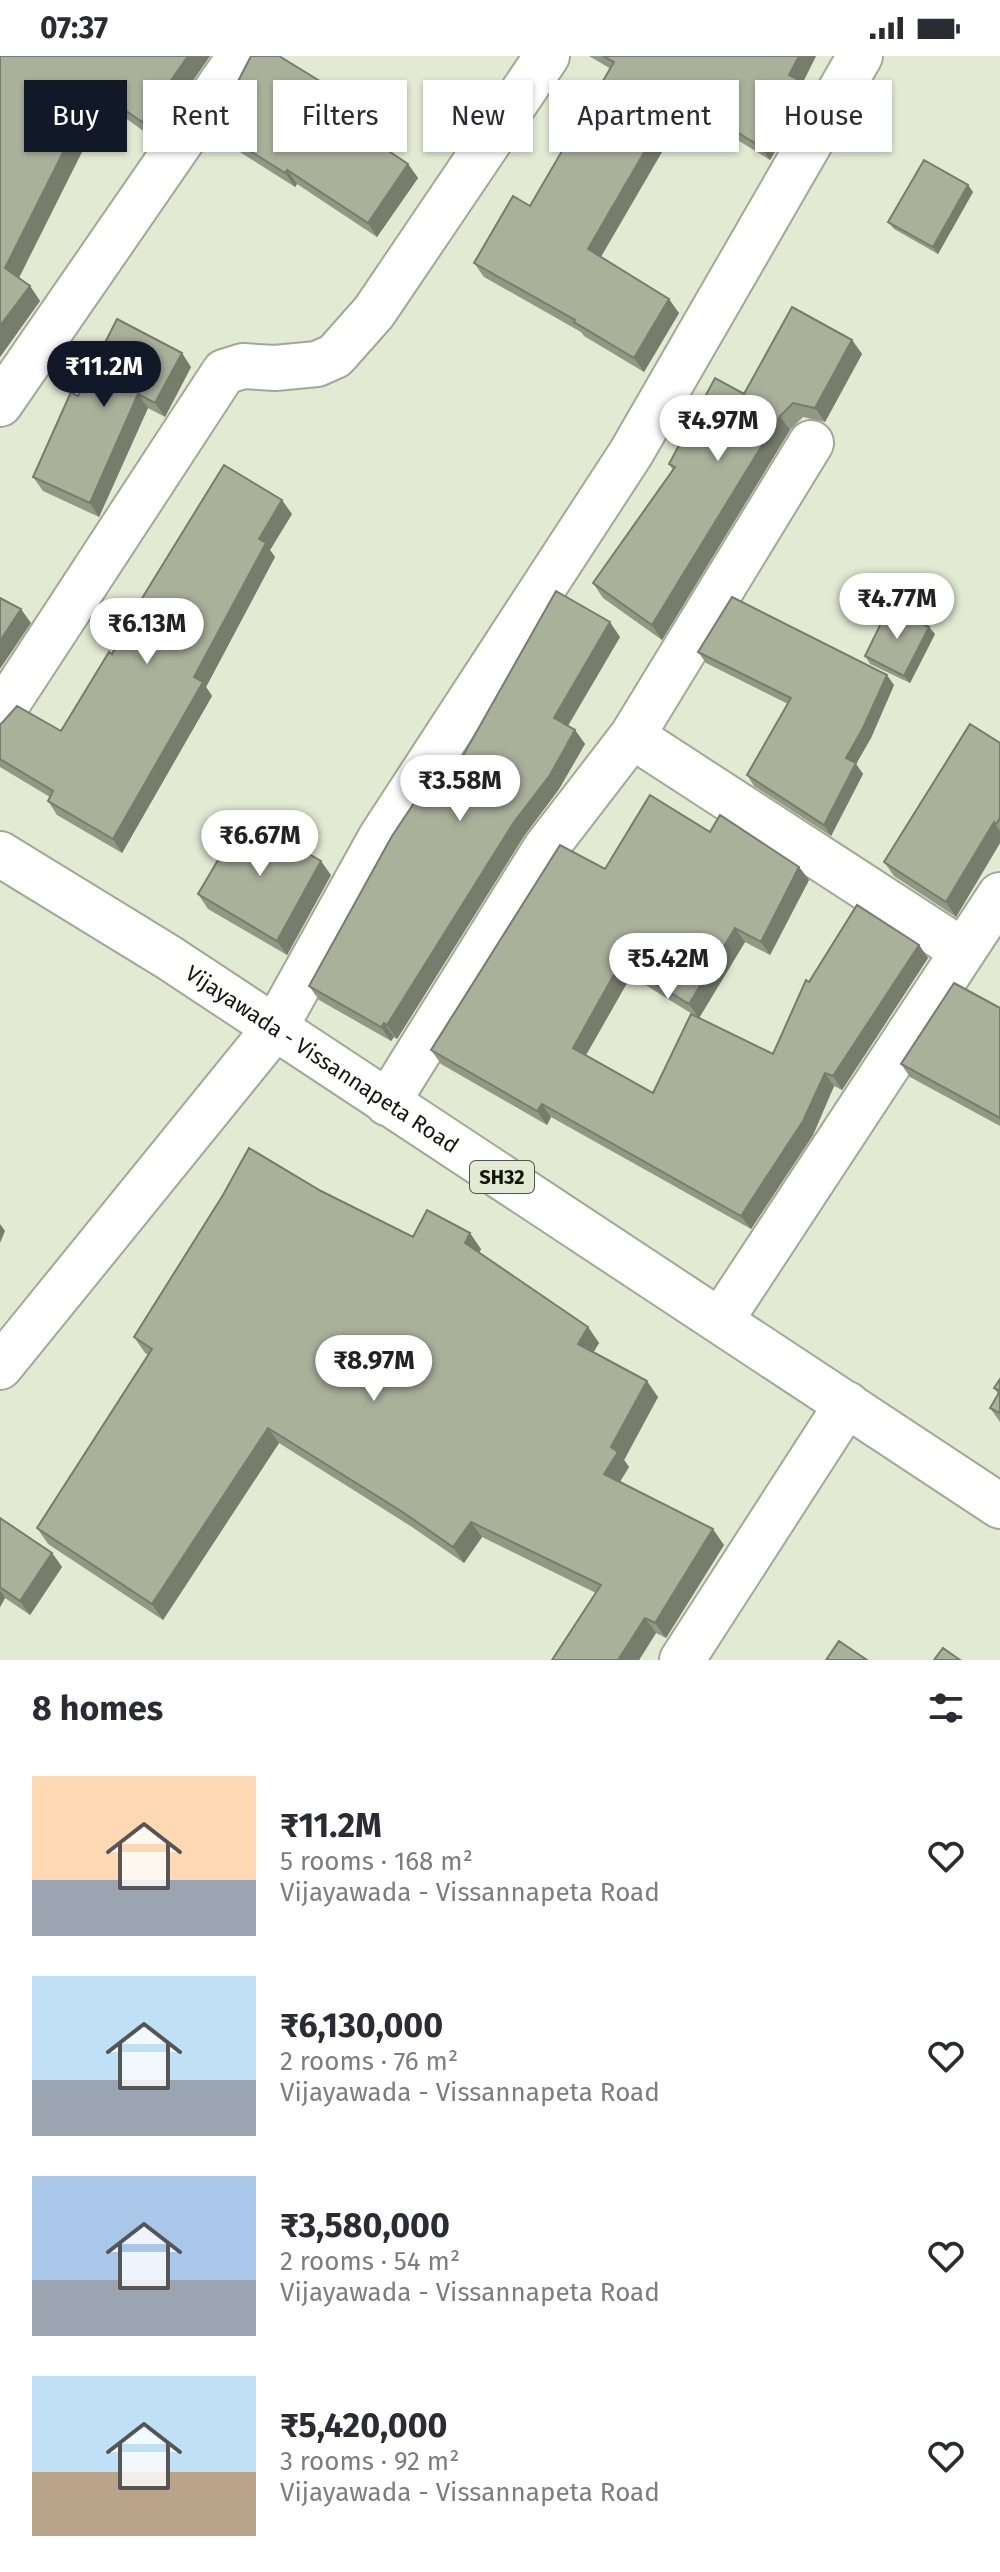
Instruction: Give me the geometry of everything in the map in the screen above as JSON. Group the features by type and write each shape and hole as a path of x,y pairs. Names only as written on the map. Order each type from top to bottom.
{"street":[{"path":"0,404 240,56"},
{"path":"0,715 224,372 243,366 275,368 317,364 335,356 374,312 547,56"},
{"path":"0,1367 275,1028 381,837 631,453 860,56"},
{"path":"387,1103 545,849 632,736 811,443"},
{"path":"632,736 963,951"},
{"name":"Vijayawada - Vissannapeta Road","path":"0,854 168,957 1000,1506"},
{"path":"721,1320 1000,895"},
{"path":"682,1660 847,1404"}],"building":[{"path":"0,56 188,56 171,80 143,80 142,122 127,111 127,80 24,80 24,152 63,152 5,268 30,286 0,326"},
{"path":"251,56 279,56 318,80 273,80 273,152 390,152 408,164 368,223 287,170 285,173 252,152 257,152 257,80 239,80"},
{"path":"603,56 799,56 789,75 799,80 755,80 755,143 739,133 739,80 604,80 614,62"},
{"path":"562,152 644,152 588,249 669,299 634,358 575,320 474,263 513,196 530,206"},
{"path":"924,160 968,185 933,247 888,222"},
{"path":"792,307 852,340 815,408 793,403 780,416 652,625 593,583 675,467 669,464 715,378 744,394"},
{"path":"117,319 182,353 155,403 138,394 90,503 33,477 71,392 78,396"},
{"path":"224,465 282,500 259,539 266,543 194,677 203,682 113,839 48,801 53,791 0,759 0,724 17,706 61,731 109,652 112,654 144,595"},
{"path":"556,591 610,622 554,718 575,730 550,775 514,822 387,1025 384,1023 381,1027 309,986 392,836 422,791 438,800"},
{"path":"732,597 887,675 846,758 856,763 824,825 747,775 791,698 698,652"},
{"path":"0,598 21,609 0,641"},
{"path":"889,607 929,627 904,676 865,656"},
{"path":"970,724 1000,743 1000,818 996,824 994,822 946,902 884,862"},
{"path":"650,795 710,832 720,815 799,867 761,942 735,928 689,1004 621,962 573,1048 653,1093 691,1014 773,1054 806,980 809,982 857,905 919,945 833,1076 825,1073 803,1121 741,1216 542,1104 537,1111 431,1050 560,845 605,869"},
{"path":"244,816 321,861 277,941 198,894"},
{"path":"954,983 1000,1008 1000,1118 901,1064"},
{"path":"249,1148 321,1191 413,1237 427,1210 470,1233 465,1243 588,1327 578,1344 647,1381 611,1447 618,1452 604,1474 713,1529 655,1623 645,1618 618,1660 552,1660 601,1585 471,1522 453,1547 268,1428 152,1604 37,1528 152,1349 134,1337"},
{"path":"1000,1391 1000,1413 990,1408"},
{"path":"0,1518 52,1553 20,1601 0,1587"},
{"path":"839,1641 867,1660 826,1660"},
{"path":"943,1648 960,1660 934,1660"}]}
